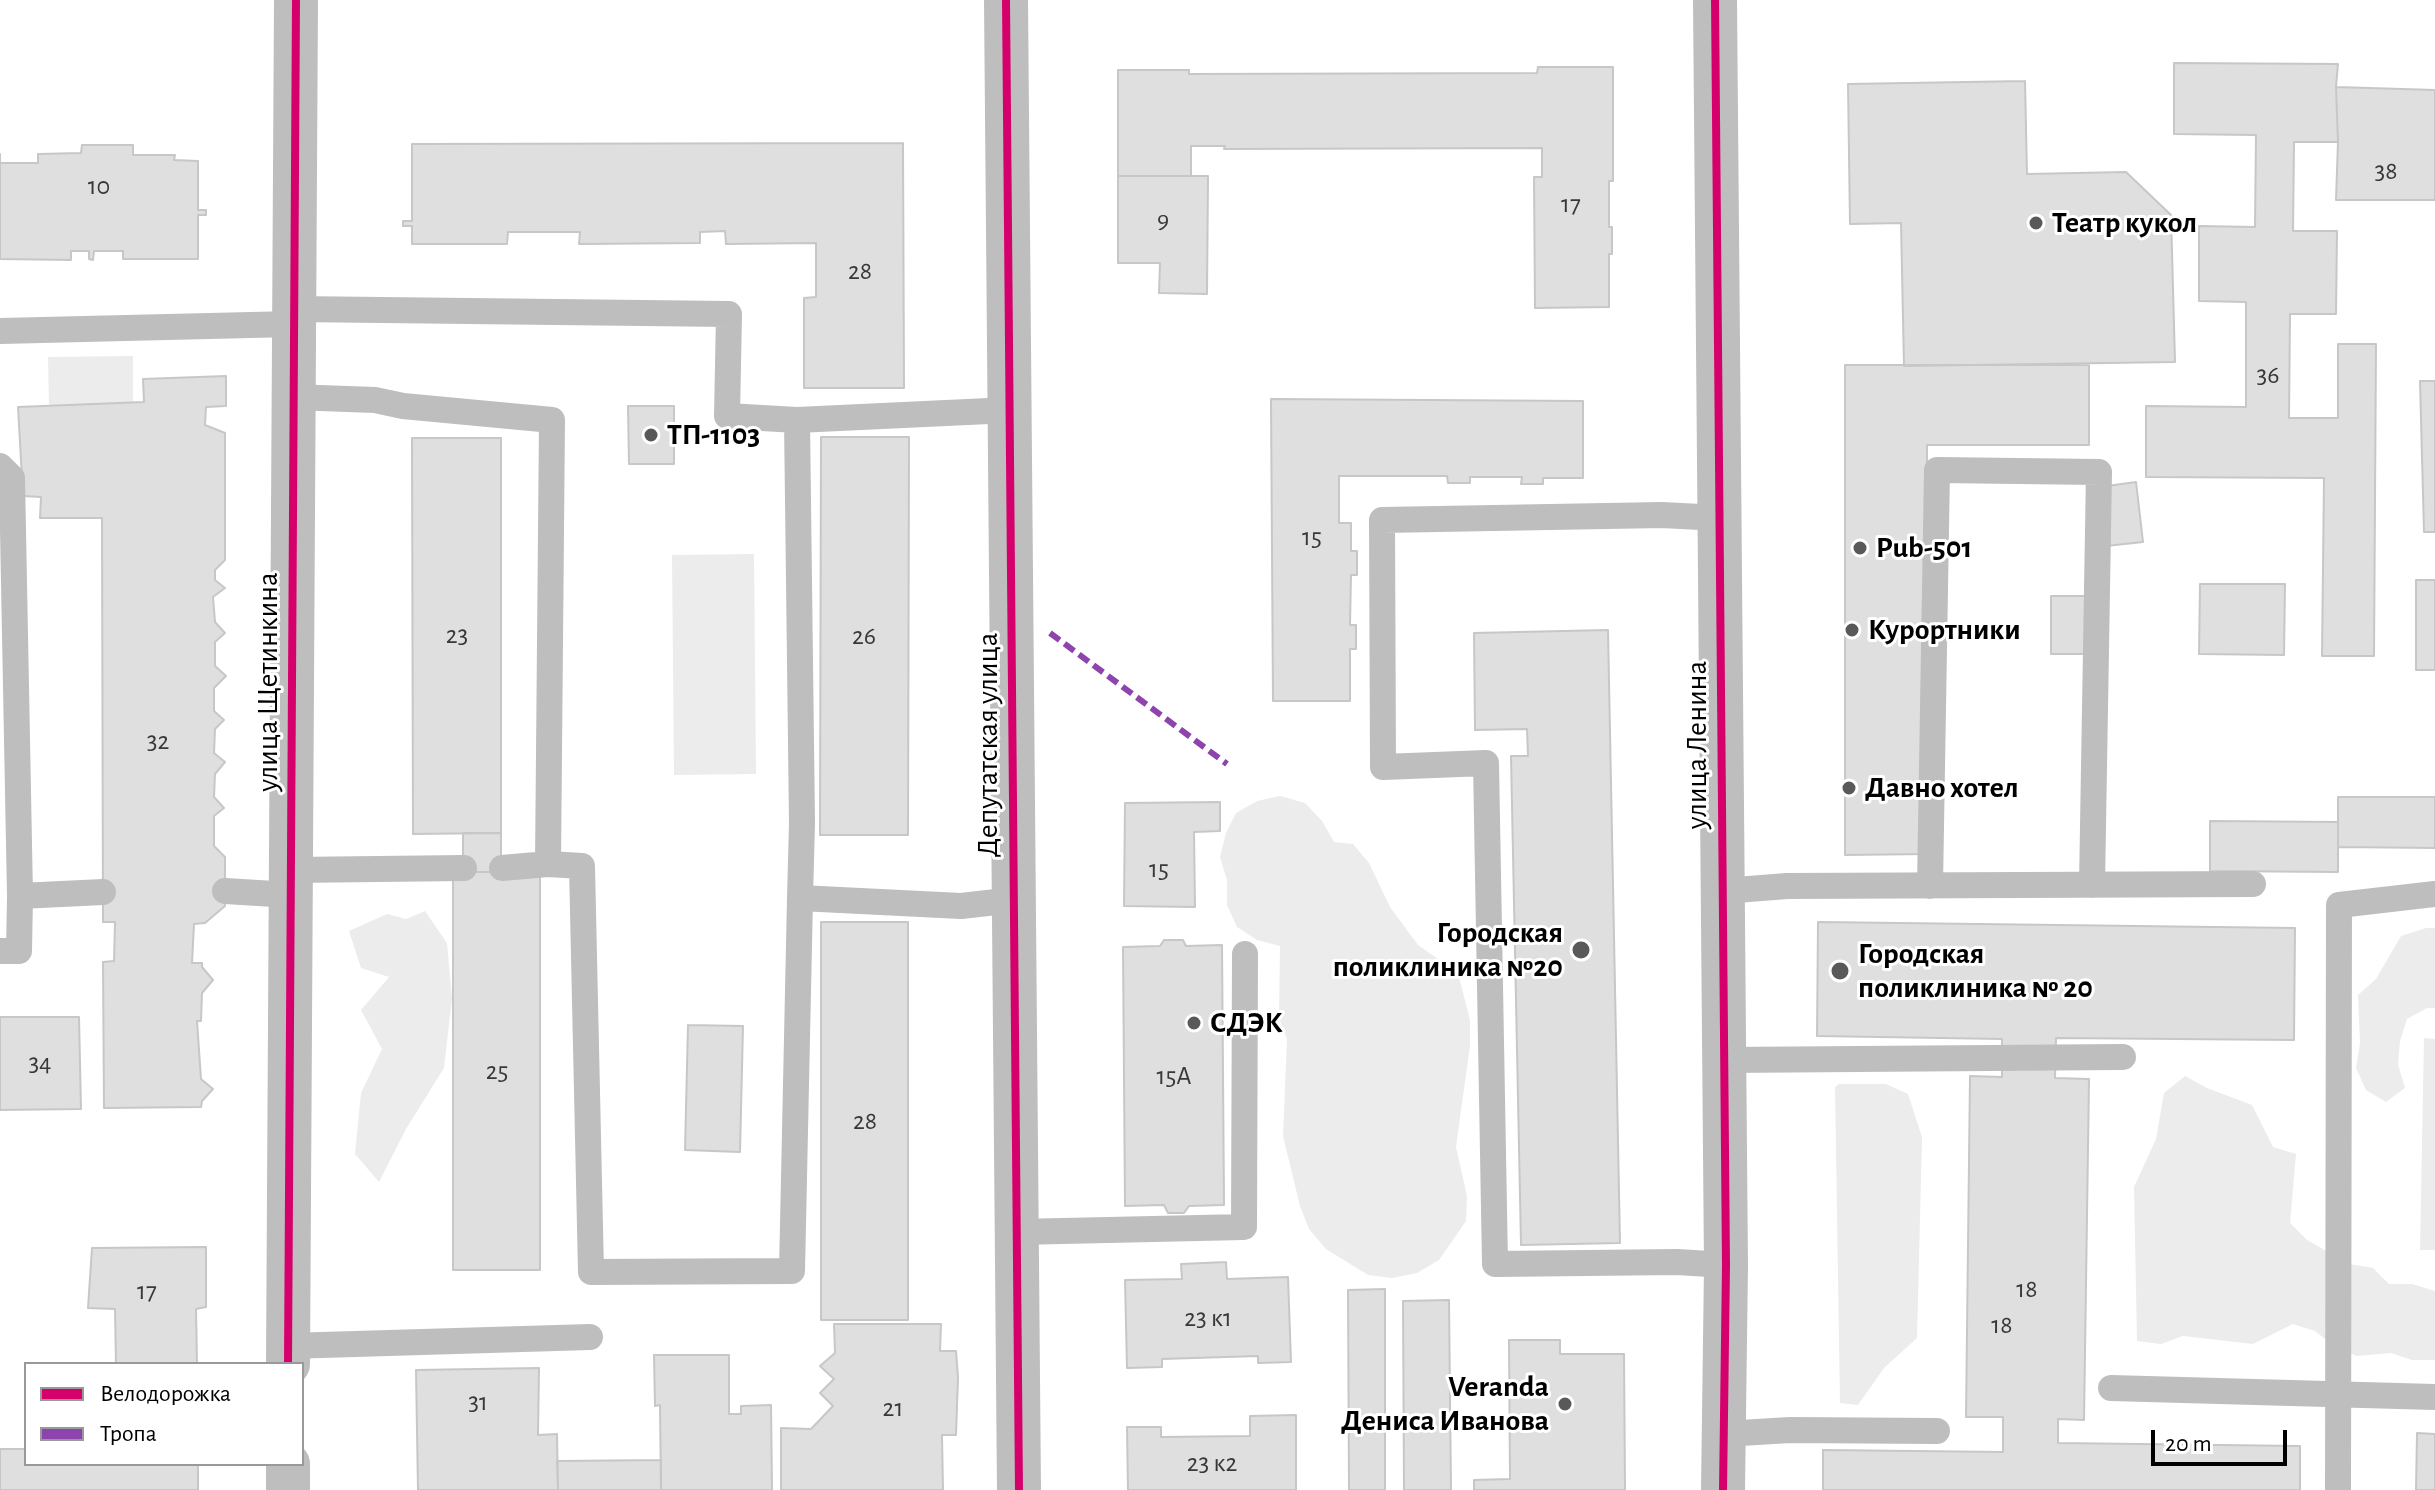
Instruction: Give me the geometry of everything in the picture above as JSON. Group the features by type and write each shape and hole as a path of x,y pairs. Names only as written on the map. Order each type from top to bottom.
{"street":[{"name":"улица Щетинкина","path":"288,1355 296,0"},
{"name":"Депутатская улица","path":"1006,0 1019,1490"},
{"name":"улица Ленина","path":"1715,0 1725,1060 1723,1490"},
{"path":"288,1466 288,1490"}],"lane":[{"path":"0,331 294,316 729,314 727,416 797,420 1010,410"},
{"path":"292,397 375,400 403,406 552,420 548,864"},
{"path":"502,868 548,864 582,866 591,1272 792,1271 802,823 797,420"},
{"path":"0,466 12,478 20,896 19,951 0,951"},
{"path":"1930,886 1937,470 2099,472 2092,885"},
{"path":"1720,518 1662,515 1382,520 1383,767 1486,763 1495,1264 1677,1262 1726,1265"},
{"path":"225,891 464,868"},
{"path":"1723,891 1787,886 2253,884"},
{"path":"20,896 103,892"},
{"path":"2338,1490 2339,905 2435,894"},
{"path":"800,898 961,906 1014,900"},
{"path":"1017,1232 1244,1227 1245,954"},
{"path":"1725,1060 2123,1057"},
{"path":"288,1355 590,1337"},
{"path":"2111,1388 2435,1397"},
{"path":"1724,1434 1790,1430 1937,1431"}],"shaded area":[{"path":"133,356 133,405 49,406 48,357"},
{"path":"754,554 756,774 674,775 672,555"},
{"path":"1280,796 1305,803 1322,821 1334,842 1353,844 1369,863 1390,907 1418,945 1458,973 1470,1020 1470,1045 1456,1147 1467,1196 1466,1221 1439,1260 1417,1273 1392,1278 1368,1275 1326,1249 1309,1229 1300,1206 1283,1136 1287,1039 1279,1018 1280,946 1257,940 1237,927 1227,905 1227,880 1220,857 1226,833 1236,813 1257,801"},
{"path":"425,911 447,943 452,998 444,1068 406,1129 379,1182 355,1154 361,1093 382,1049 361,1010 389,977 361,968 349,931 387,914 406,919"},
{"path":"2435,928 2435,1008 2427,1008 2407,1019 2400,1041 2398,1065 2405,1088 2386,1102 2366,1090 2356,1068 2360,1043 2358,995 2376,979 2401,936"},
{"path":"2424,1038 2435,1039 2435,1250 2420,1250"},
{"path":"2185,1076 2252,1105 2273,1147 2296,1154 2290,1223 2307,1240 2349,1264 2373,1268 2389,1284 2412,1284 2435,1291 2435,1360 2412,1360 2391,1353 2357,1356 2334,1346 2315,1331 2293,1324 2253,1344 2183,1336 2161,1344 2137,1341 2134,1187 2156,1139 2164,1093"},
{"path":"1839,1084 1886,1084 1908,1094 1922,1137 1917,1338 1884,1368 1858,1405 1840,1403 1835,1087"}],"building":[{"path":"2174,63 2338,64 2338,142 2294,142 2293,231 2337,231 2336,314 2290,314 2289,418 2338,418 2338,344 2376,344 2374,656 2322,656 2324,478 2146,477 2146,406 2246,407 2246,302 2199,301 2199,226 2255,227 2256,135 2174,134"},
{"path":"1538,67 1613,67 1609,307 1535,308 1534,177 1542,177 1542,148 1224,149 1225,146 1191,146 1191,176 1118,176 1118,70 1189,70 1189,74 1537,73"},
{"name":"Театр кукол","path":"2025,81 2027,174 2126,172 2171,215 2175,362 1904,366 1901,223 1850,224 1848,84"},
{"path":"2336,87 2435,90 2435,200 2336,200"},
{"path":"903,143 904,388 804,388 804,298 816,297 816,243 726,244 725,231 700,232 700,243 579,244 580,232 508,232 507,244 412,244 412,226 403,226 403,221 412,221 412,144"},
{"path":"82,145 133,145 133,155 175,155 174,160 198,161 198,210 206,210 206,215 198,215 198,259 123,259 123,251 94,251 93,260 89,259 89,251 71,251 71,260 0,259 0,163 38,163 38,154 81,153"},
{"path":"1118,176 1208,176 1207,294 1159,293 1160,263 1118,263"},
{"path":"1845,365 2089,365 2089,445 1927,445 1928,854 1845,855"},
{"path":"226,376 226,406 206,407 205,425 225,433 225,560 215,570 215,580 225,588 213,597 215,622 225,633 215,642 215,666 226,676 214,688 214,711 224,720 215,729 214,753 225,762 215,774 214,797 224,808 214,816 214,846 225,857 225,906 205,923 194,924 192,963 202,963 213,980 202,993 201,1021 197,1021 201,1079 213,1089 202,1101 201,1107 104,1108 103,962 114,961 115,922 103,922 102,518 40,518 41,497 23,496 18,407 144,402 143,379"},
{"path":"2420,381 2435,381 2435,532 2424,532"},
{"path":"1271,399 1583,401 1583,478 1543,478 1543,484 1521,484 1522,477 1470,477 1470,483 1448,483 1447,476 1339,476 1339,523 1351,523 1351,551 1357,551 1357,575 1351,575 1350,625 1356,625 1356,649 1350,649 1350,701 1273,701"},
{"name":"ТП-1103","path":"628,406 674,406 674,464 629,464"},
{"path":"821,437 909,437 908,835 820,835"},
{"path":"412,438 501,438 501,833 413,834"},
{"path":"2136,482 2143,542 2106,546 2100,487"},
{"path":"2416,580 2435,580 2435,670 2416,670"},
{"path":"2200,584 2285,584 2284,655 2199,654"},
{"path":"2051,596 2091,596 2091,654 2051,654"},
{"path":"1608,630 1620,1243 1521,1245 1511,756 1528,756 1527,729 1475,730 1474,633"},
{"path":"2338,797 2435,797 2435,848 2338,847"},
{"path":"1220,802 1220,831 1194,832 1195,907 1124,906 1125,803"},
{"path":"2210,821 2338,822 2338,872 2210,871"},
{"path":"463,833 501,833 501,872 463,872"},
{"path":"453,872 540,872 540,1270 453,1270"},
{"path":"821,922 908,922 908,1320 821,1320"},
{"path":"1818,922 2295,928 2294,1040 2056,1038 2055,1078 2089,1079 2084,1420 2058,1419 2058,1443 2300,1446 2300,1490 1823,1490 1823,1450 2003,1452 2003,1417 1966,1417 1970,1076 2002,1077 2002,1039 1817,1036"},
{"path":"1164,940 1183,940 1186,946 1222,945 1224,1205 1189,1206 1184,1213 1168,1213 1164,1205 1125,1206 1123,947 1160,946"},
{"path":"0,1017 79,1017 81,1109 0,1110"},
{"path":"688,1025 743,1026 740,1152 685,1150"},
{"path":"206,1247 206,1307 196,1309 197,1362 116,1362 115,1309 88,1308 92,1248"},
{"path":"1226,1262 1227,1279 1288,1277 1291,1362 1258,1363 1258,1356 1162,1359 1162,1367 1127,1368 1125,1280 1182,1279 1181,1264"},
{"path":"1385,1289 1385,1490 1349,1490 1348,1290"},
{"path":"1449,1300 1451,1490 1404,1490 1403,1301"},
{"path":"834,1324 941,1324 940,1351 956,1351 958,1377 956,1435 942,1435 943,1490 781,1490 781,1428 811,1429 833,1406 820,1393 834,1379 820,1366 835,1353"},
{"path":"1509,1340 1560,1340 1560,1354 1624,1354 1625,1490 1474,1490 1474,1480 1510,1479"},
{"path":"654,1355 729,1355 729,1414 741,1414 741,1406 771,1405 772,1490 661,1490 660,1405 655,1406"},
{"path":"539,1368 538,1435 557,1434 558,1490 418,1490 416,1370"},
{"path":"1296,1415 1296,1490 1128,1490 1127,1427 1161,1427 1161,1437 1250,1436 1250,1416"},
{"path":"2417,1433 2435,1434 2435,1490 2416,1490"},
{"path":"0,1449 24,1449 24,1466 198,1466 198,1490 0,1490"},
{"path":"661,1460 661,1490 558,1490 557,1461"}],"marked path":[{"path":"1050,633 1227,764"}],"cycle path":[{"path":"288,1362 296,0"},
{"path":"1006,0 1019,1490"},
{"path":"1715,0 1726,1265 1723,1490"}],"place":[{"name":"Театр кукол","path":"2036,223"},
{"name":"ТП-1103","path":"651,435"},
{"name":"Pub-501","path":"1860,548"},
{"name":"Курортники","path":"1852,630"},
{"name":"Давно хотел","path":"1849,788"},
{"name":"Городская поликлиника №20","path":"1581,950"},
{"name":"Городская поликлиника № 20","path":"1840,971"},
{"name":"СДЭК","path":"1194,1023"},
{"name":"Veranda Дениса Иванова","path":"1565,1404"}]}
